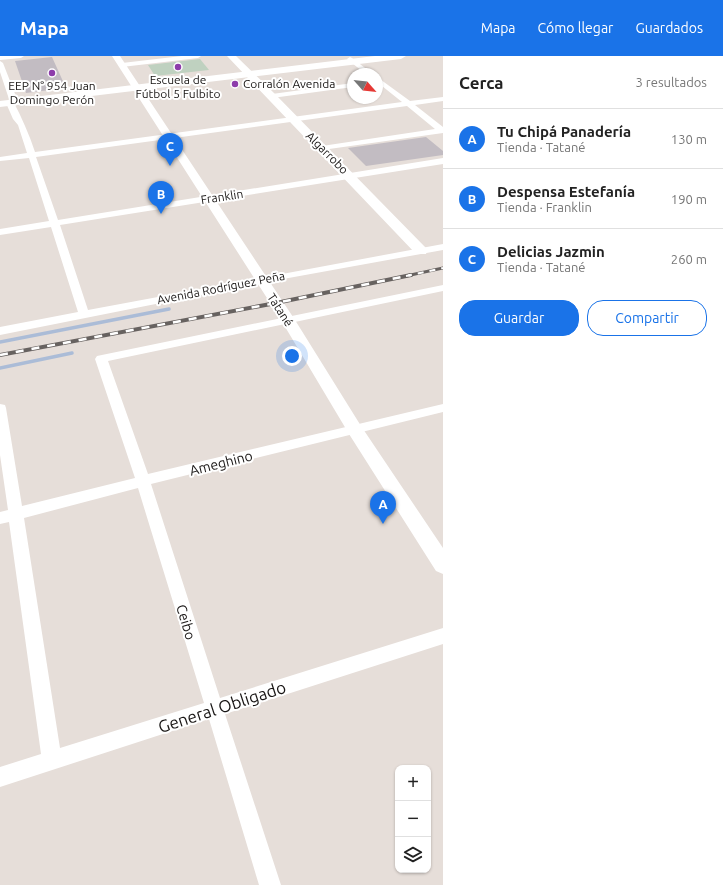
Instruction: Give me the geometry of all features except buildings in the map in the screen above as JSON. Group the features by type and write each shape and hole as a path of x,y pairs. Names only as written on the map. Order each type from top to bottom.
{"main road":[{"path":"352,60 372,56"},
{"path":"6,102 352,60 402,56"}],"street":[{"path":"0,58 20,56"},
{"name":"Tatané","path":"116,56 288,320 355,430 443,565"},
{"path":"122,65 198,56"},
{"name":"Algarrobo","path":"231,56 350,176 421,251"},
{"path":"352,60 362,68"},
{"path":"0,63 6,102 16,119 22,125 84,314"},
{"path":"383,85 443,130"},
{"path":"272,96 347,86"},
{"path":"0,159 443,99"},
{"path":"322,148 443,130"},
{"name":"Franklin","path":"0,232 443,162"},
{"name":"Avenida Rodríguez Peña","path":"0,331 261,280 443,247"},
{"path":"288,320 443,288"},
{"name":"Ceibo","path":"270,885 142,481 101,359 288,320"},
{"path":"0,408 52,761"},
{"name":"Ameghino","path":"0,518 142,481 443,408"},
{"name":"General Obligado","path":"0,778 443,636"}],"green space":[{"name":"Escuela de Fútbol 5 Fulbito","path":"200,59 209,70 155,76 148,65"}],"waterway":[{"path":"0,342 169,309"},
{"path":"0,368 72,353"}],"railway":[{"path":"406,276 443,268"},
{"path":"0,355 276,303 411,275"}],"place":[{"name":"Escuela de Fútbol 5 Fulbito","path":"178,67"},
{"name":"EEP N° 954 Juan Domingo Perón","path":"52,73"},
{"name":"Corralón Avenida","path":"235,84"},
{"name":"Delicias Jazmin","path":"170,166"},
{"name":"Despensa Estefanía","path":"161,214"},
{"name":"Tu Chipá Panadería","path":"383,524"}]}
